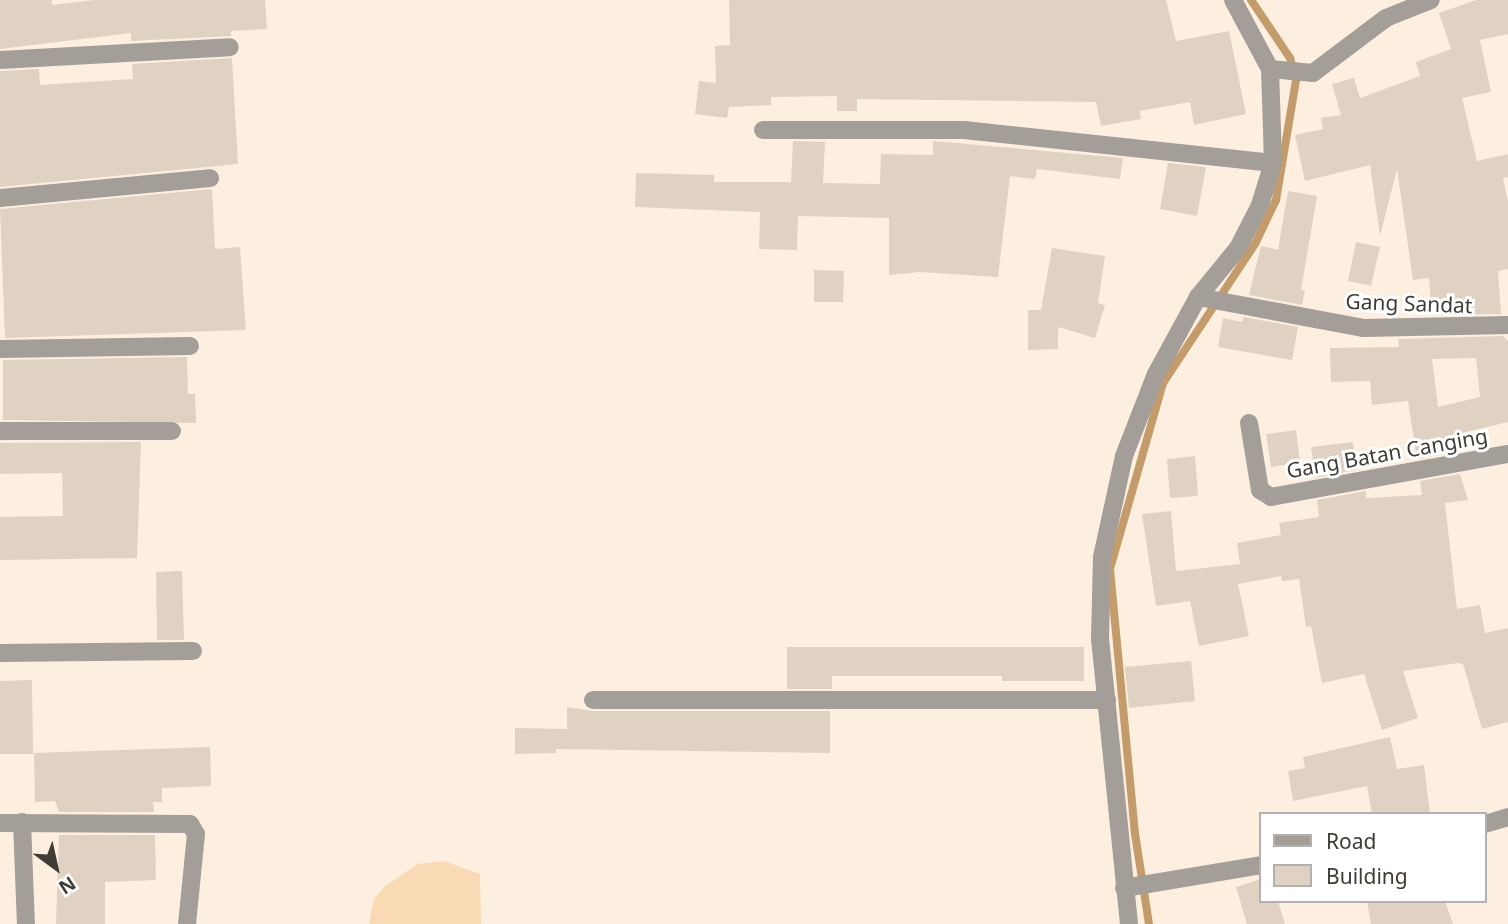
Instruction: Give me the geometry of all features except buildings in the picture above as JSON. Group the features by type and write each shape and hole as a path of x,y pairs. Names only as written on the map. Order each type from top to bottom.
{"street":[{"path":"1129,924 1131,888 1100,639 1105,529 1141,410 1212,300 1260,205 1273,163 1276,68 1233,0"},
{"path":"1386,18 1399,0"},
{"path":"1276,68 1313,73 1386,18 1431,0"},
{"path":"0,60 230,47"},
{"path":"763,130 978,131 1273,163"},
{"path":"0,198 210,178"},
{"name":"Gang Sandat","path":"1212,300 1364,328 1508,325"},
{"path":"0,349 190,346"},
{"name":"Gang Batan Canging","path":"1249,423 1259,490 1271,497 1508,454"},
{"path":"0,431 172,431"},
{"path":"0,653 193,651"},
{"path":"593,700 1107,700"},
{"path":"1487,823 1508,817"},
{"path":"22,822 26,924"},
{"path":"0,823 190,824 196,834 187,924"},
{"path":"1131,888 1260,865"}],"shaded area":[{"path":"444,861 480,874 481,924 369,924 374,899 383,888 417,864"}],"waterway":[{"path":"1149,924 1135,834 1110,569 1163,383 1255,244 1276,200 1296,80 1290,58 1251,0"}]}
